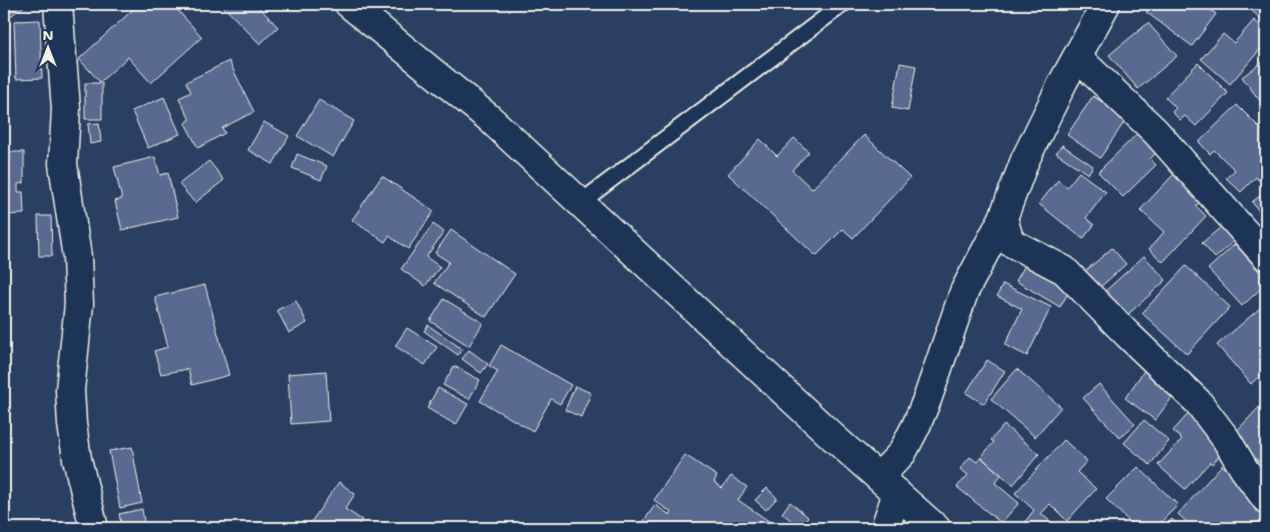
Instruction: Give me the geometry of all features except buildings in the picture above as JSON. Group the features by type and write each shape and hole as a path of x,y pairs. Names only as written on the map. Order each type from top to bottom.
{"street":[{"path":"58,4 66,109 64,164 77,257 79,304 70,390 72,424 77,459 94,528"},
{"path":"349,4 489,118 813,419 936,528"},
{"path":"885,528 888,485 928,397 964,292 1003,218 1025,160 1106,4"},
{"path":"1077,57 1155,131 1266,256"},
{"path":"1003,218 1010,242 1064,270 1198,402 1226,439 1244,469 1266,499"}],"lane":[{"path":"580,203 843,4"}]}
